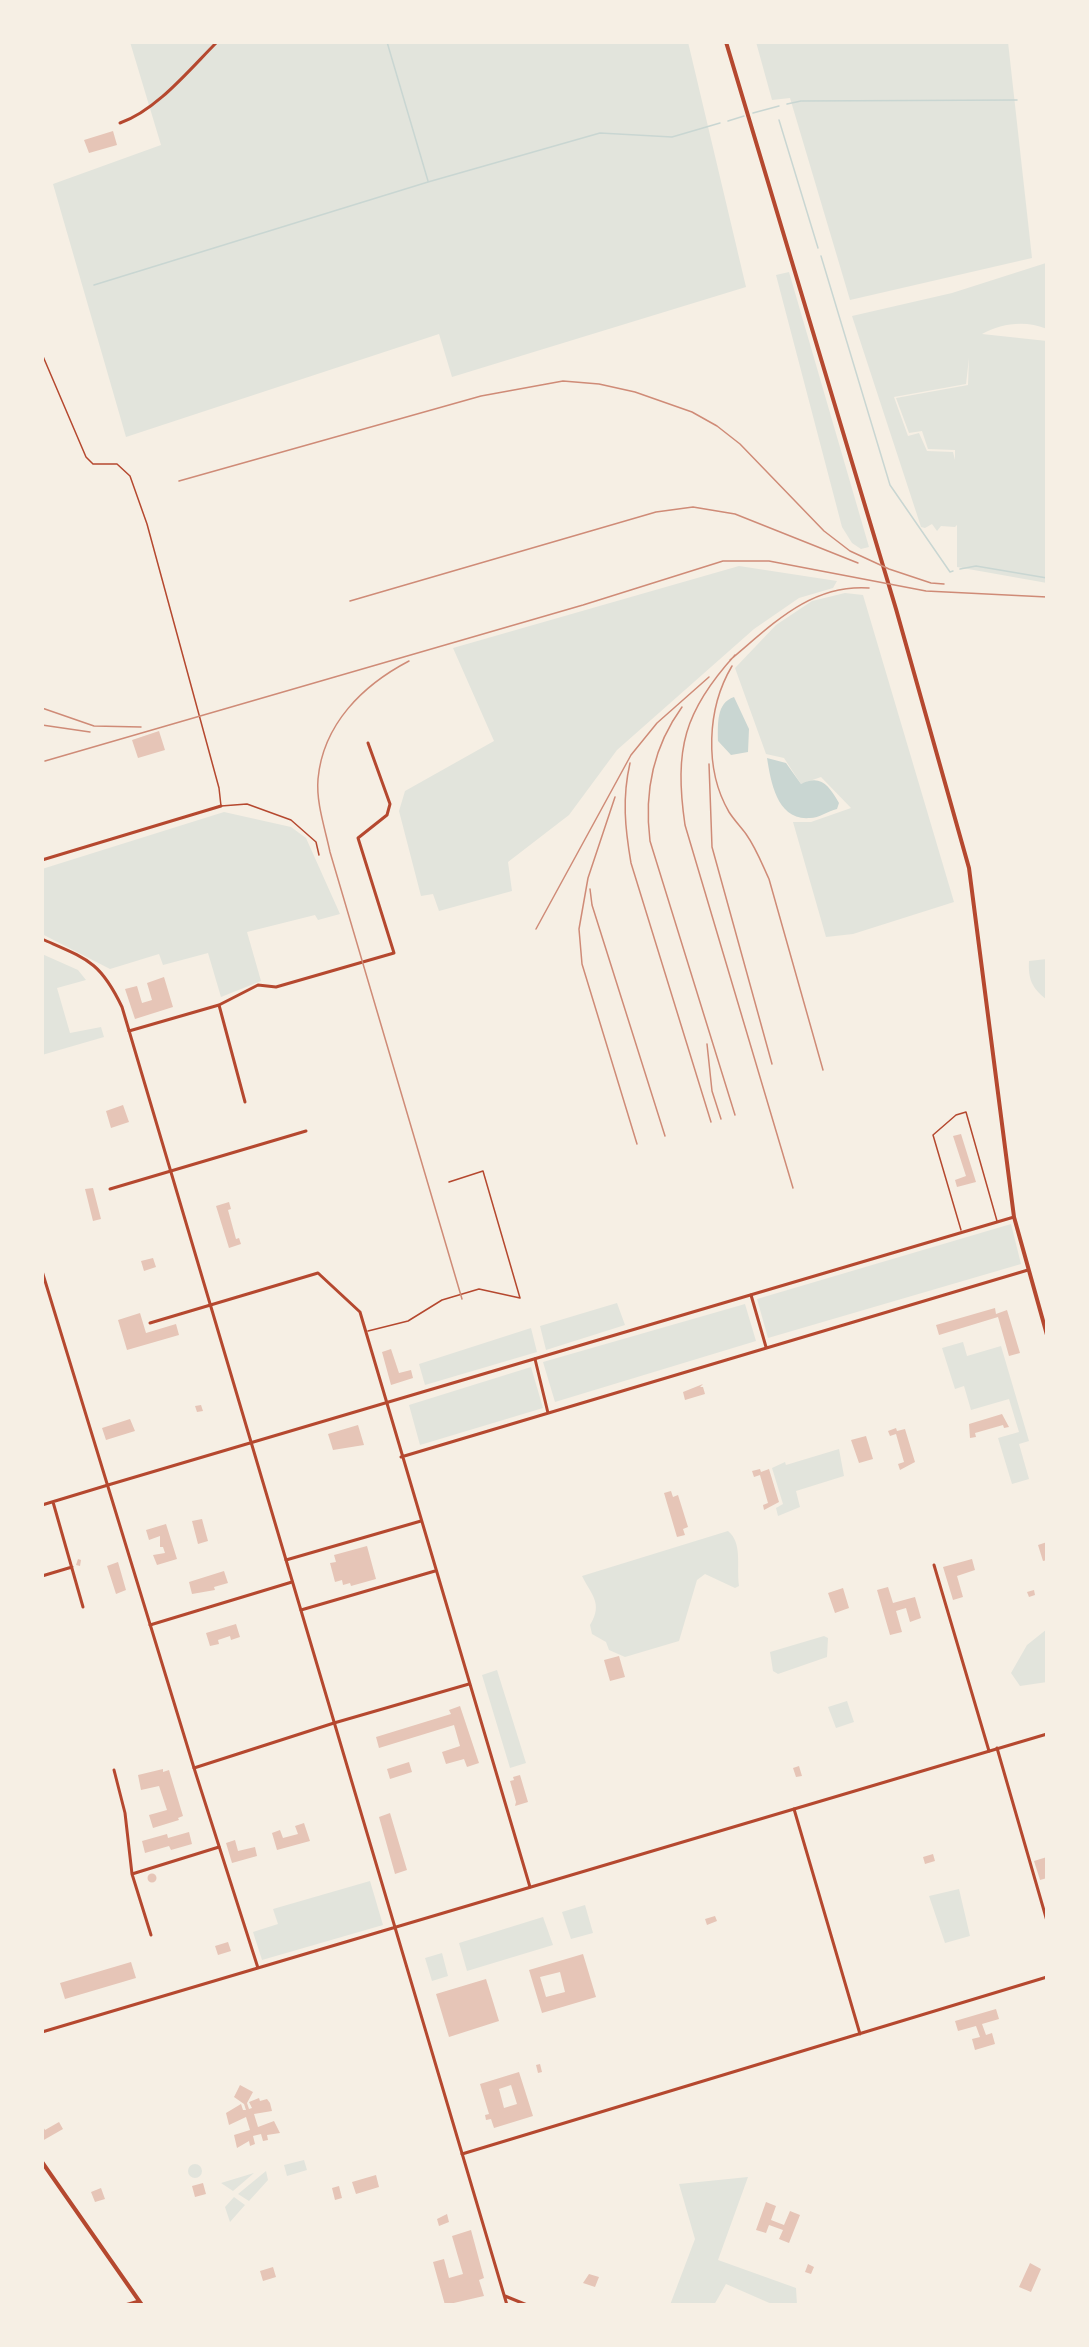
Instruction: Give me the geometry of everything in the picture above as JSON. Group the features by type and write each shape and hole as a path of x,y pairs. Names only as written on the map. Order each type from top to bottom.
{"main road":[{"path":"726,42 896,609 969,868 1014,1217 1047,1335"},
{"path":"42,2164 141,2303"}],"street":[{"path":"120,123 133,119 172,88 217,42"},
{"path":"129,1031 219,1005 258,985 276,987 394,953 358,838 387,815 390,804 368,743"},
{"path":"42,860 221,806"},
{"path":"42,939 88,960 108,979 129,1031 507,2305"},
{"path":"219,1005 245,1102"},
{"path":"110,1189 306,1131"},
{"path":"42,1505 1014,1217"},
{"path":"401,1457 1028,1270"},
{"path":"42,1271 194,1768 258,1968"},
{"path":"150,1323 318,1273 360,1312 385,1403 530,1887"},
{"path":"751,1295 766,1347"},
{"path":"534,1359 548,1413"},
{"path":"53,1502 83,1606"},
{"path":"286,1560 421,1521"},
{"path":"934,1565 989,1751"},
{"path":"42,1576 72,1567"},
{"path":"301,1610 435,1571"},
{"path":"150,1625 292,1582"},
{"path":"194,1768 334,1723 470,1684"},
{"path":"42,2032 1047,1734"},
{"path":"997,1748 1047,1922"},
{"path":"114,1770 125,1813 132,1874 151,1935"},
{"path":"794,1809 860,2034"},
{"path":"132,1874 219,1848"},
{"path":"462,2154 1047,1977"},
{"path":"505,2296 527,2305"},
{"path":"125,2305 141,2303"}],"lane":[{"path":"42,354 86,457 93,464 117,464 130,476 147,524 219,788 221,806 247,804 291,820 316,842 319,855"},
{"path":"962,1232 933,1135 956,1115 966,1112 997,1222"},
{"path":"367,1331 408,1321 442,1300 479,1289 519,1298 483,1172 449,1182"}],"shaded area":[{"path":"130,42 688,42 746,287 452,377 439,334 126,437 53,184 161,145"},
{"path":"756,42 1008,42 1032,258 850,300 790,98 772,100"},
{"path":"1045,255 1047,255 1047,329 1031,324 1014,324 997,327 982,334 1047,341 1047,583 957,567 957,525 955,527 941,526 937,531 932,524 925,528 921,527 852,316 952,293 1046,263","holes":["969,358 968,385 896,398 909,433 922,431 928,449 955,450 955,460 953,452 927,451 919,433 908,436 894,397 966,384"]},
{"path":"789,272 869,547 861,549 852,543 842,527 776,275"},
{"path":"739,566 837,581 833,588 799,598 754,629 617,750 569,815 508,862 512,891 439,911 433,894 421,896 399,811 405,791 494,741 453,648"},
{"path":"845,593 863,595 954,902 853,934 826,937 793,822 811,822 851,808 821,777 801,784 784,758 766,754 735,668 776,625 812,601"},
{"path":"734,697 749,729 748,752 731,755 718,741 718,728 721,709 728,700"},
{"path":"767,758 786,763 801,784 814,780 824,783 839,803 837,809 813,818 799,817 790,813 778,798"},
{"path":"224,812 291,827 306,838 340,914 318,920 315,915 247,932 261,981 221,997 208,953 163,965 159,954 110,969 42,934 42,869"},
{"path":"42,954 78,970 86,980 57,988 70,1033 101,1027 104,1037 42,1055"},
{"path":"1047,959 1046,999 1032,983 1029,961"},
{"path":"1011,1224 1021,1264 768,1338 757,1299"},
{"path":"617,1303 625,1325 546,1350 540,1326"},
{"path":"745,1304 756,1341 555,1402 543,1362"},
{"path":"531,1328 537,1352 425,1385 419,1364"},
{"path":"963,1342 967,1356 1001,1346 1029,1441 1019,1444 1029,1479 1012,1484 998,1438 1019,1432 1009,1399 971,1410 964,1386 955,1389 942,1348"},
{"path":"531,1367 543,1408 420,1445 409,1405"},
{"path":"839,1449 844,1476 796,1491 800,1507 778,1516 776,1508 783,1504 772,1468 785,1462 786,1465"},
{"path":"728,1531 736,1542 739,1586 735,1588 705,1574 697,1580 679,1641 625,1657 609,1650 606,1642 592,1634 590,1625 596,1604 582,1576"},
{"path":"1047,1629 1047,1682 1020,1686 1011,1673 1027,1645"},
{"path":"824,1636 828,1638 827,1657 778,1674 773,1671 770,1652"},
{"path":"497,1670 526,1763 510,1768 482,1675"},
{"path":"847,1701 854,1722 836,1728 828,1707"},
{"path":"370,1881 383,1925 262,1960 253,1932 278,1924 273,1909"},
{"path":"959,1889 970,1936 945,1943 929,1896"},
{"path":"585,1905 593,1933 571,1939 562,1912"},
{"path":"543,1917 553,1945 467,1971 459,1943"},
{"path":"442,1953 448,1976 432,1981 425,1958"},
{"path":"304,2160 307,2170 287,2176 284,2165"},
{"path":"195,2164 200,2166 202,2171 200,2176 195,2178 190,2176 188,2171 190,2166"},
{"path":"266,2171 268,2180 249,2201 238,2194"},
{"path":"254,2173 233,2191 221,2183"},
{"path":"748,2177 718,2260 796,2288 797,2305 774,2305 726,2284 714,2305 670,2305 695,2239 679,2184"},
{"path":"234,2197 245,2205 230,2222 225,2207"}],"building":[{"path":"113,131 117,145 89,153 84,140"},
{"path":"159,731 165,750 138,758 132,740"},
{"path":"164,977 173,1007 135,1019 125,989 137,986 142,1003 152,1000 147,983"},
{"path":"123,1105 129,1122 111,1128 106,1111"},
{"path":"961,1134 976,1182 957,1187 955,1180 966,1176 953,1136"},
{"path":"93,1188 101,1219 93,1221 85,1189"},
{"path":"229,1202 231,1209 228,1210 236,1239 239,1238 241,1244 229,1248 216,1206"},
{"path":"153,1258 156,1267 144,1271 141,1261"},
{"path":"995,1308 996,1314 1007,1310 1020,1353 1009,1356 998,1317 939,1335 936,1325"},
{"path":"140,1313 146,1333 176,1324 179,1335 127,1350 118,1320"},
{"path":"391,1349 399,1373 411,1370 413,1378 391,1385 382,1352"},
{"path":"703,1384 700,1387 703,1387 705,1394 685,1400 683,1392"},
{"path":"201,1405 203,1411 197,1412 195,1406"},
{"path":"1002,1414 1009,1427 1004,1428 1003,1425 975,1433 976,1437 970,1438 969,1424"},
{"path":"130,1419 135,1431 106,1440 102,1428"},
{"path":"358,1425 364,1445 333,1450 328,1434"},
{"path":"896,1428 897,1431 905,1429 915,1462 900,1470 898,1464 904,1462 896,1434 890,1436 888,1431"},
{"path":"866,1436 873,1459 859,1463 851,1440"},
{"path":"760,1469 761,1472 769,1469 779,1502 764,1510 763,1505 768,1503 760,1475 754,1477 752,1471"},
{"path":"671,1491 673,1497 678,1495 688,1527 683,1529 685,1535 677,1537 664,1493"},
{"path":"202,1519 208,1541 198,1544 192,1521"},
{"path":"166,1524 177,1559 157,1565 153,1555 165,1553 163,1547 160,1547 160,1536 149,1540 146,1530"},
{"path":"1047,1542 1047,1560 1043,1561 1038,1545"},
{"path":"367,1546 376,1579 351,1586 350,1583 343,1585 342,1580 335,1582 330,1563 336,1562 334,1555"},
{"path":"972,1559 975,1570 957,1576 963,1597 953,1600 943,1567"},
{"path":"118,1562 126,1590 116,1594 107,1566"},
{"path":"224,1571 228,1583 214,1587 215,1590 192,1594 189,1582"},
{"path":"888,1587 893,1603 915,1597 921,1618 910,1622 906,1608 896,1611 902,1632 890,1635 877,1590"},
{"path":"843,1588 849,1608 835,1613 828,1593"},
{"path":"1034,1590 1035,1595 1029,1597 1027,1592"},
{"path":"236,1624 240,1637 231,1640 230,1636 218,1640 219,1644 210,1646 206,1633"},
{"path":"619,1656 625,1677 610,1681 604,1660"},
{"path":"460,1706 479,1763 467,1767 464,1759 446,1764 442,1752 460,1746 454,1725 379,1748 376,1737 451,1714 449,1710"},
{"path":"409,1762 412,1772 390,1779 387,1769"},
{"path":"799,1766 802,1776 796,1777 793,1768"},
{"path":"163,1769 163,1772 169,1770 183,1816 178,1818 179,1820 153,1828 149,1815 167,1810 159,1786 141,1790 138,1775"},
{"path":"520,1775 528,1802 515,1806 510,1781 514,1780 513,1777"},
{"path":"390,1813 407,1870 395,1874 379,1817"},
{"path":"304,1823 310,1841 277,1850 272,1833 280,1830 283,1838 298,1834 295,1826"},
{"path":"189,1832 192,1844 171,1850 169,1846 145,1853 142,1841 167,1834 168,1838"},
{"path":"235,1840 238,1851 255,1847 257,1856 232,1863 226,1843"},
{"path":"933,1854 935,1861 925,1864 923,1857"},
{"path":"1047,1857 1047,1878 1040,1880 1034,1861"},
{"path":"152,1873 157,1878 152,1883 147,1878"},
{"path":"715,1916 717,1921 707,1925 705,1919"},
{"path":"228,1942 231,1951 218,1955 215,1946"},
{"path":"583,1954 596,1997 542,2013 529,1970","holes":["560,1972 565,1992 546,1997 540,1977"]},
{"path":"131,1962 136,1978 65,1999 60,1983"},
{"path":"486,1979 499,2021 449,2037 436,1994"},
{"path":"996,2009 999,2019 982,2024 986,2035 992,2033 995,2044 975,2050 972,2039 980,2037 976,2026 958,2031 955,2021"},
{"path":"540,2064 542,2072 538,2073 536,2065"},
{"path":"519,2072 533,2116 494,2128 491,2119 486,2120 485,2115 489,2114 480,2084","holes":["511,2085 517,2104 504,2108 499,2089"]},
{"path":"240,2085 253,2092 247,2103 249,2109 252,2108 249,2102 259,2098 260,2101 267,2099 270,2103 272,2111 254,2114 258,2127 274,2121 280,2133 267,2135 268,2140 263,2141 261,2134 253,2136 255,2144 250,2146 249,2141 237,2148 234,2135 250,2130 246,2117 229,2125 226,2113 241,2104 243,2110 246,2110 244,2104 234,2097"},
{"path":"59,2122 63,2129 42,2141 42,2125 45,2130"},
{"path":"376,2175 379,2187 356,2194 352,2182"},
{"path":"203,2183 206,2194 195,2197 192,2186"},
{"path":"339,2186 342,2198 335,2200 332,2188"},
{"path":"101,2188 105,2199 95,2202 91,2192"},
{"path":"766,2202 776,2206 771,2220 784,2225 790,2211 800,2215 789,2243 779,2239 783,2230 769,2225 766,2233 756,2230"},
{"path":"447,2214 449,2222 439,2226 437,2219"},
{"path":"471,2230 484,2278 479,2280 484,2296 445,2305 433,2262 444,2259 449,2278 463,2274 452,2236"},
{"path":"1030,2263 1041,2269 1031,2292 1019,2287"},
{"path":"808,2264 814,2267 811,2274 805,2272"},
{"path":"273,2267 276,2277 263,2281 260,2271"},
{"path":"589,2274 599,2277 595,2287 583,2283"}],"waterway":[{"path":"387,42 428,181"},
{"path":"787,104 801,101 1017,100"},
{"path":"753,113 779,106"},
{"path":"728,121 744,116"},
{"path":"779,120 818,248"},
{"path":"94,285 428,182 600,133 672,137 720,123"},
{"path":"821,256 890,485 950,572 953,571"},
{"path":"960,569 976,566 1047,578"}],"railway":[{"path":"179,481 481,396 563,381 599,384 635,392 692,412 717,426 740,444 824,531 850,551 889,569 931,583 944,584"},
{"path":"350,601 656,512 693,507 735,514 858,563"},
{"path":"45,761 583,605 723,561 769,561 926,591 1047,597"},
{"path":"730,660 777,621 810,600 828,593 869,588"},
{"path":"735,655 704,694 694,713 683,753 682,798 685,825 793,1188"},
{"path":"409,661 361,694 337,724 321,759 318,797 330,852 462,1299"},
{"path":"732,666 717,700 713,719 712,758 715,777 729,812 750,839 769,879 823,1070"},
{"path":"536,929 631,755 657,723 709,677"},
{"path":"682,707 664,738 653,771 648,805 650,841 735,1115"},
{"path":"42,708 94,726 141,727"},
{"path":"42,725 90,732"},
{"path":"630,763 625,813 631,863 711,1122"},
{"path":"709,764 712,847 772,1064"},
{"path":"615,797 588,878 579,929 582,964 637,1144"},
{"path":"590,889 592,905 665,1136"},
{"path":"707,1044 712,1091 721,1119"}]}
